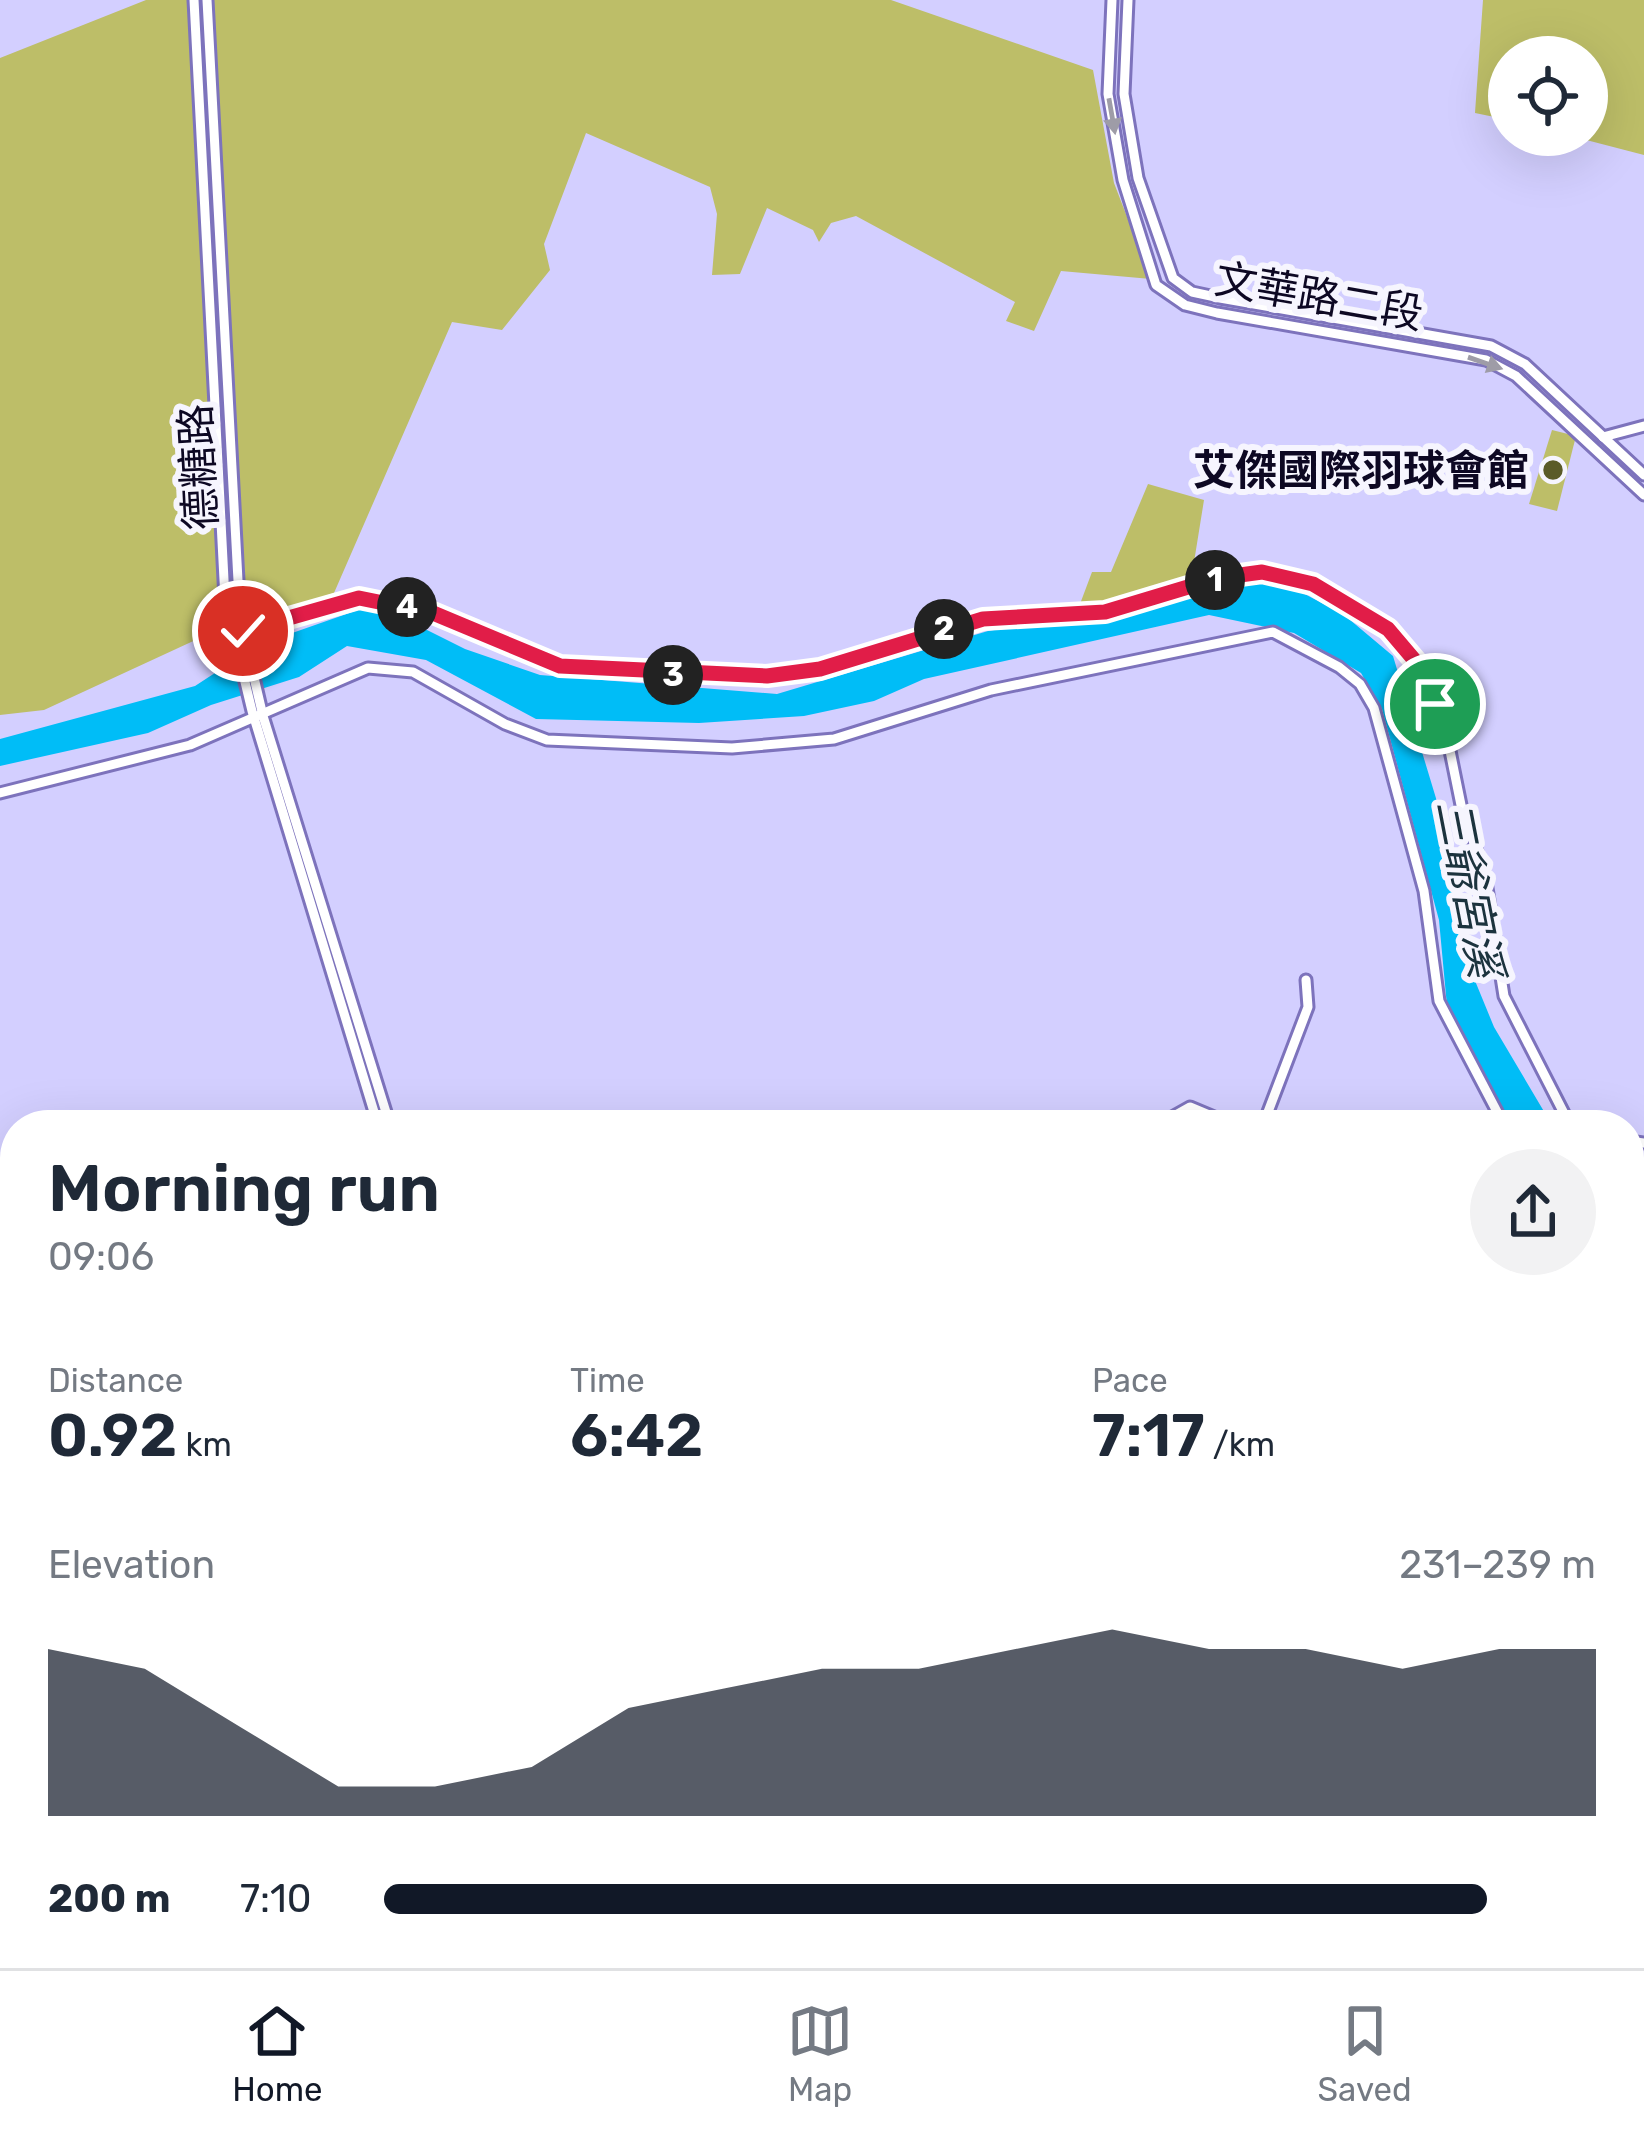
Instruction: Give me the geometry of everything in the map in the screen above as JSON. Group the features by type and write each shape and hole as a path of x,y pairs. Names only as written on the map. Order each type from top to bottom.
{"street":[{"name":"德糖路","path":"194,0 233,642 385,1110"},
{"name":"德糖路","path":"207,0 244,635 257,713 374,1110"},
{"name":"文華路二段","path":"1112,0 1108,94 1123,181 1156,285 1185,305 1217,313 1486,360 1516,376 1644,495"},
{"name":"文華路二段","path":"1128,0 1124,94 1138,178 1173,278 1192,292 1220,298 1491,346 1525,364 1644,475"},
{"path":"1592,447 1603,437 1644,426"},
{"path":"233,642 359,598 433,613 560,666 767,676 820,669 983,619 1105,612 1240,573 1272,573 1313,584 1388,629 1422,672 1448,739 1461,805 1485,874 1504,996 1562,1110"},
{"path":"0,793 190,745 340,677 390,667 413,672 505,724 547,740 701,748 789,746 883,726 1021,683 1273,632 1339,667 1370,700 1424,891 1439,1000 1496,1110"},
{"path":"1269,1110 1308,1007 1306,980"}],"shaded area":[{"path":"146,0 891,0 1093,70 1114,183 1151,279 1061,271 1034,331 1006,321 1015,302 856,216 831,223 819,242 813,230 767,208 740,274 712,275 717,214 710,187 586,133 544,244 550,270 502,330 452,322 334,593 202,637 44,710 0,715 0,58"},
{"path":"1483,0 1644,0 1644,155 1608,146 1608,36 1488,36 1488,116 1475,113"},
{"name":"艾傑國際羽球會館","path":"1552,430 1576,436 1557,511 1529,504"},
{"path":"1148,484 1204,500 1190,587 1077,612 1092,572 1111,572"}],"water":[{"path":"1274,578 1343,614 1393,656 1461,881 1462,949 1494,1027 1543,1110 1504,1110 1447,1006 1439,920 1382,709 1361,673 1294,633 1209,615 924,679 874,701 804,716 699,723 536,719 426,660 347,646 299,677 211,705 148,733 0,766 0,739 195,686 258,645 375,604 465,649 540,675 777,694 988,631 1150,606 1232,580"}],"place":[{"name":"艾傑國際羽球會館","path":"1553,470"}],"route":[{"path":"243,631 259,631 359,598 433,613 560,666 648,674 767,676 820,669 983,619 1019,613 1095,614 1162,599 1218,578 1262,572 1313,584 1388,629 1416,662 1435,704"}],"water label":[{"name":"三爺宮溪","path":"1470,888"}]}
